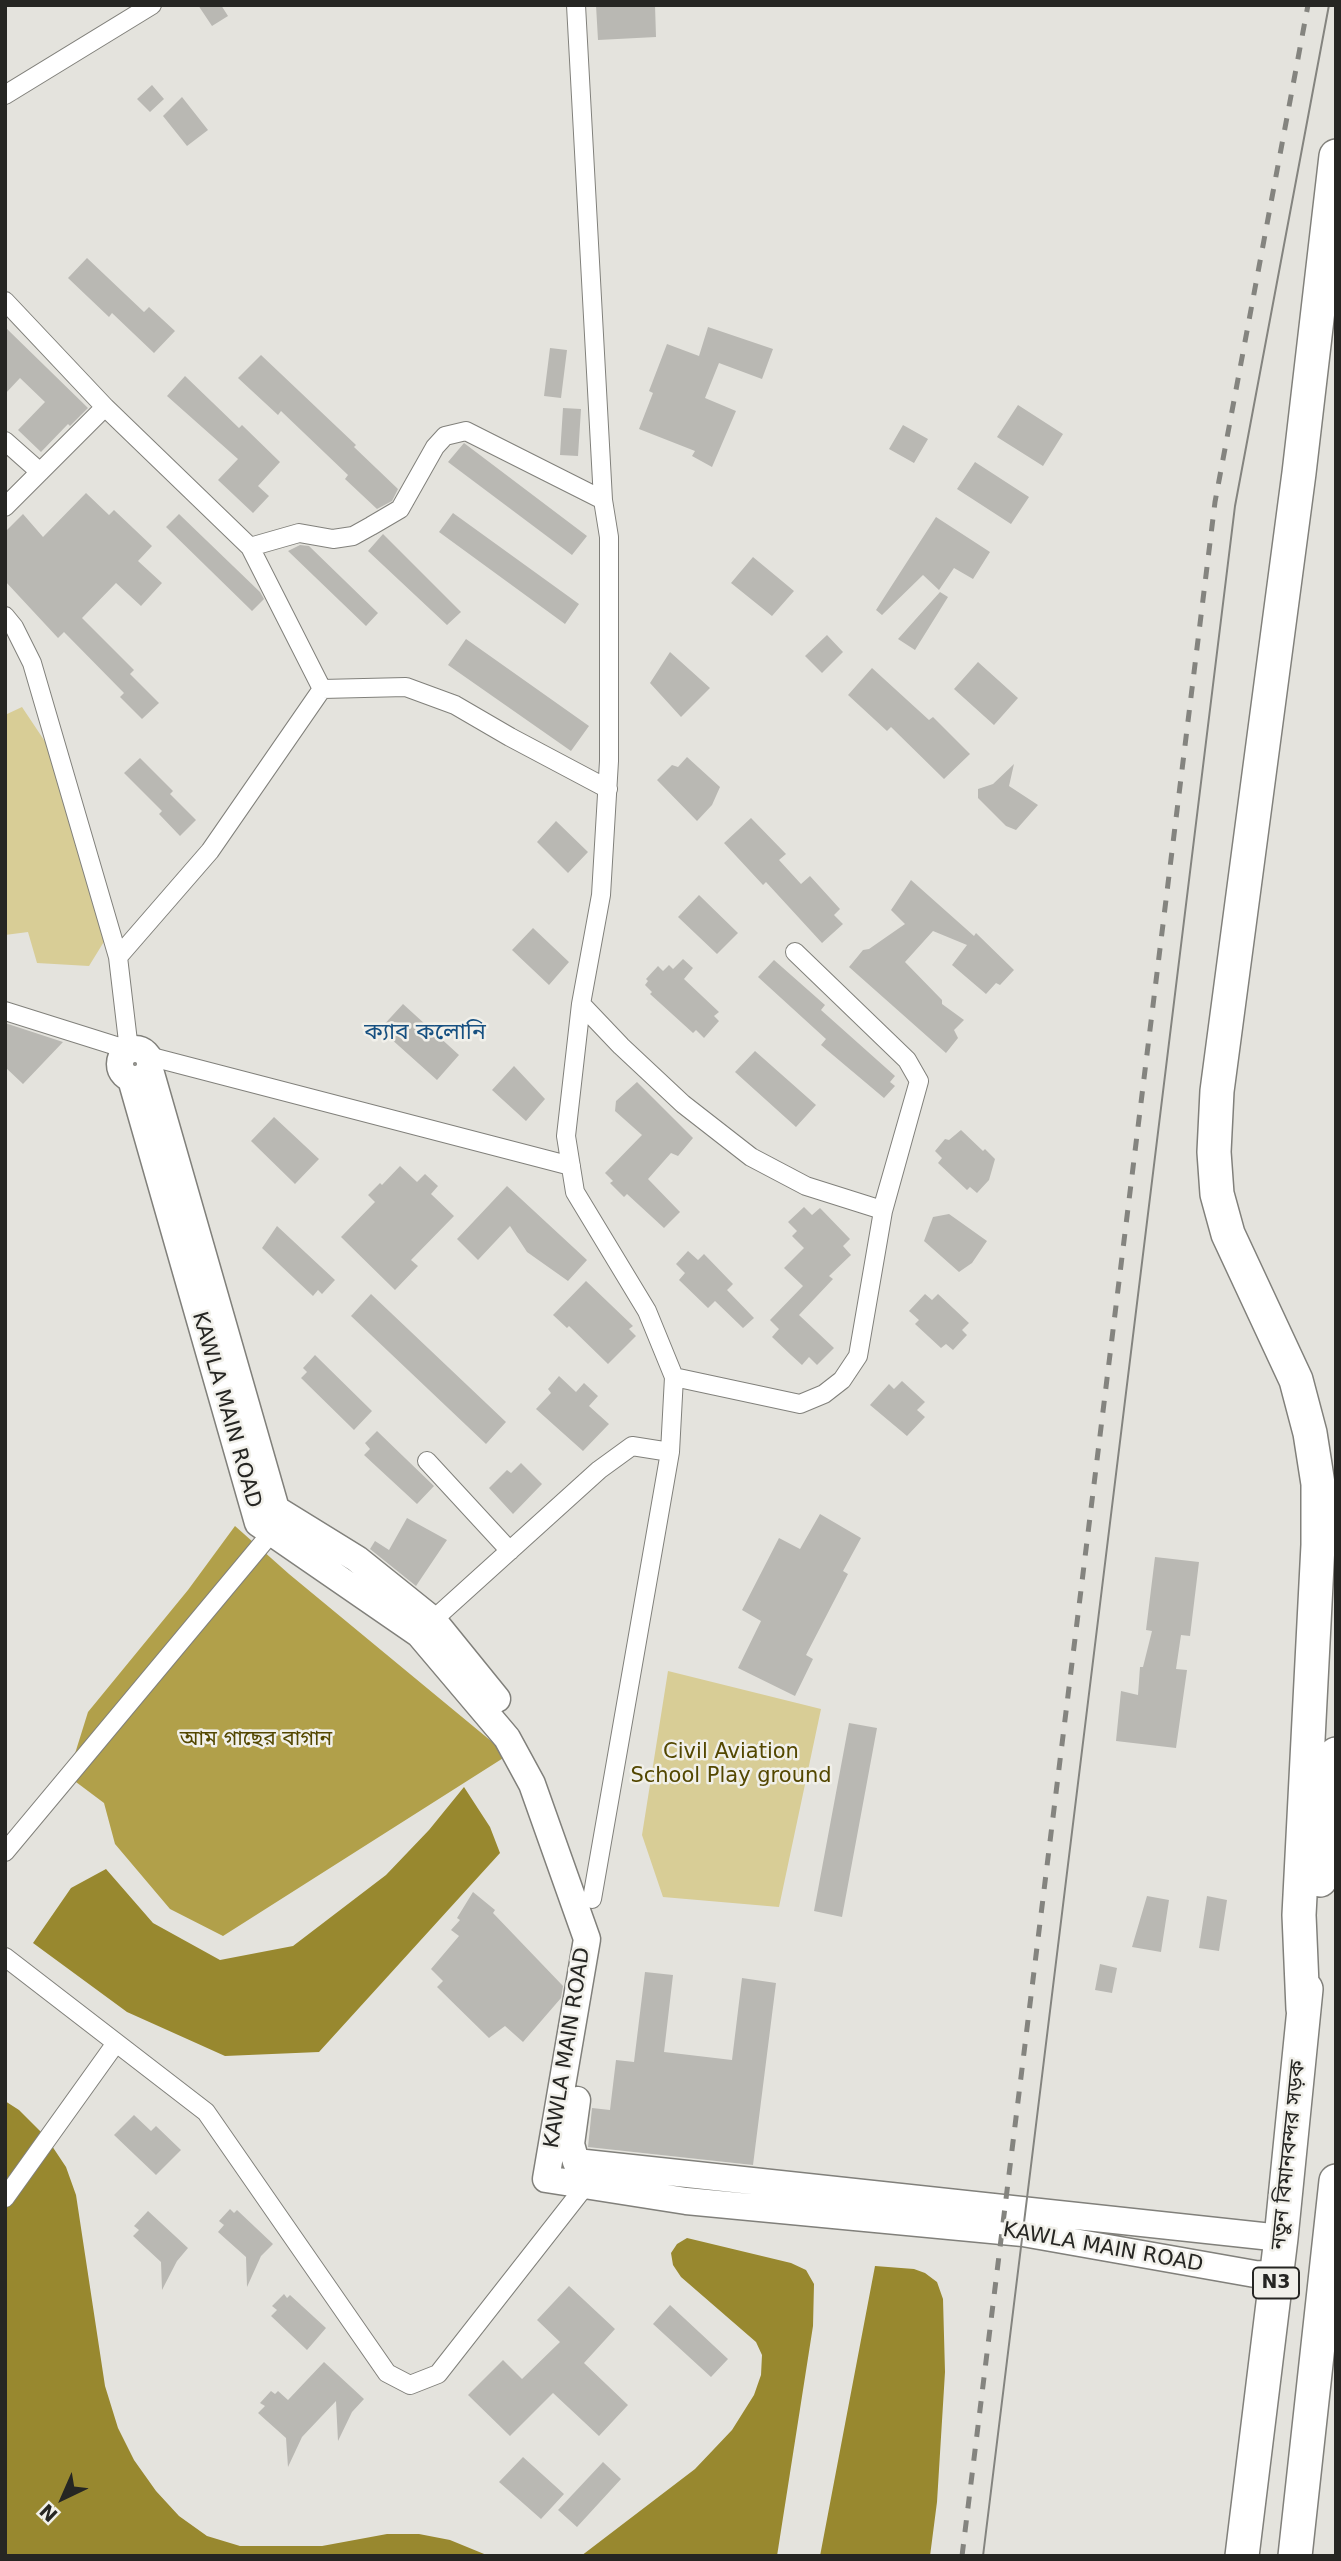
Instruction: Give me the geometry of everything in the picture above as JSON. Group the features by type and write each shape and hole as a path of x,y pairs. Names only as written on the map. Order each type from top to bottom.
{"highway":[{"path":"1303,2009 1300,1915 1302,1843 1318,1545 1318,1484 1310,1433 1296,1380 1228,1234 1217,1194 1214,1152 1217,1091 1299,473 1336,156"},
{"name":"নতুন বিমানবন্দর সড়ক","path":"1242,2556 1282,2238 1303,2009 1336,1754"},
{"name":"N3","path":"1295,2556 1336,2180"}],"street":[{"path":"5,95 152,5"},
{"path":"576,5 603,500 609,537 608,789 601,895 581,1004 566,1136 575,1192 647,1311 674,1377 670,1451 592,1899"},
{"path":"5,301 106,407 250,547 322,689"},
{"path":"5,507 106,407"},
{"path":"250,547 299,533 333,539 353,536 372,526 400,509 435,447 445,436 466,431 603,500"},
{"path":"5,441 40,472"},
{"path":"5,616 14,626 32,663 118,957 140,1064"},
{"path":"322,689 407,687 456,705 509,737 608,789"},
{"path":"118,957 210,851 322,689"},
{"path":"581,1004 683,1104 751,1157 806,1186 882,1210 919,1081 907,1060 795,952"},
{"path":"5,1011 140,1064 571,1166"},
{"name":"KAWLA MAIN ROAD","path":"140,1064 258,1523 419,1634 507,1738 532,1784 587,1939 546,2179 686,2201 1023,2233 1255,2274 1277,2275"},
{"name":"KAWLA MAIN ROAD","path":"140,1064 276,1509 357,1559 433,1620 520,1728 546,1772 592,1899 600,1929 571,2144 576,2162 1282,2238"},
{"path":"674,1377 800,1404 824,1394 842,1380 858,1356 883,1211 897,1159"},
{"path":"433,1620 599,1470 632,1446 670,1451"},
{"path":"428,1461 510,1551"},
{"path":"5,1852 272,1532"},
{"path":"5,1957 206,2112 387,2373 410,2385 438,2374 586,2185"},
{"path":"5,2198 116,2043"}],"green space":[{"path":"22,707 52,752 105,940 89,966 37,963 28,932 5,935 5,715"},
{"name":"আম গাছের বাগান","path":"235,1526 508,1755 223,1936 170,1909 115,1844 104,1803 68,1776 88,1712 188,1590"},
{"name":"Civil Aviation School Play ground","path":"668,1671 821,1709 779,1907 663,1897 642,1835"}],"shaded area":[{"path":"464,1787 490,1827 500,1853 319,2052 225,2056 127,2012 33,1943 71,1888 106,1869 153,1923 220,1960 293,1946 386,1875 429,1830"},
{"path":"5,2101 19,2110 46,2137 66,2167 76,2195 105,2386 118,2428 134,2460 156,2491 179,2516 207,2536 240,2546 322,2546 387,2534 419,2534 450,2540 489,2556 5,2556"},
{"path":"687,2238 791,2263 806,2270 814,2284 813,2326 777,2556 581,2556 695,2469 732,2430 754,2395 761,2375 762,2355 756,2342 681,2277 673,2265 671,2253 677,2244"},
{"path":"875,2266 914,2269 925,2273 937,2282 943,2299 945,2372 937,2502 930,2556 820,2556"}],"building":[{"path":"198,5 221,5 228,16 212,26"},
{"path":"596,5 655,5 656,37 598,40"},
{"path":"152,85 164,99 150,112 137,99"},
{"path":"182,97 208,130 187,146 163,116"},
{"path":"87,258 144,312 149,307 175,331 154,353 112,313 109,317 68,278"},
{"path":"5,327 88,408 41,452 18,430 45,402 20,378 5,394"},
{"path":"708,327 773,349 762,379 719,363 705,398 736,411 712,467 692,456 695,451 639,429 653,393 649,391 667,344 699,356"},
{"path":"550,348 567,350 561,398 544,396"},
{"path":"261,355 398,489 392,501 377,509 345,479 348,475 281,411 278,415 238,378"},
{"path":"185,376 239,428 242,425 280,462 258,486 269,496 253,513 218,480 238,459 167,396"},
{"path":"1018,405 1063,434 1043,466 997,437"},
{"path":"563,408 581,409 578,456 560,455"},
{"path":"903,425 928,439 914,463 889,449"},
{"path":"464,443 587,536 572,555 448,462"},
{"path":"975,462 1029,497 1011,524 957,489"},
{"path":"86,493 109,515 114,510 152,546 138,561 162,583 141,606 116,583 82,618 134,670 130,674 159,703 142,719 120,697 124,693 64,632 58,638 5,581 5,532 23,514 43,537"},
{"path":"453,513 579,604 565,624 439,532"},
{"path":"179,514 260,592 264,599 252,611 166,527"},
{"path":"936,517 990,552 973,579 954,568 939,590 923,575 882,615 876,610"},
{"path":"383,534 461,612 447,625 368,551"},
{"path":"300,545 309,546 378,613 366,626 288,551"},
{"path":"753,557 794,591 772,616 731,583"},
{"path":"940,592 948,597 915,650 898,639"},
{"path":"827,635 843,652 822,673 805,656"},
{"path":"466,639 589,726 571,751 448,665"},
{"path":"670,652 710,688 681,717 650,683"},
{"path":"978,662 1018,698 994,725 954,689"},
{"path":"872,668 929,720 933,717 970,754 944,779 891,727 887,731 848,695"},
{"path":"687,757 720,787 712,805 697,821 657,780 672,765 678,767"},
{"path":"140,758 173,791 170,794 196,820 180,836 159,814 162,811 124,773"},
{"path":"1014,764 1009,786 1038,805 1016,830 1006,826 978,798 978,789 993,784"},
{"path":"751,818 786,854 779,860 801,884 810,876 840,909 834,915 843,924 822,943 766,882 763,885 724,843"},
{"path":"556,821 588,852 568,873 537,842"},
{"path":"911,880 974,936 976,933 1014,970 1000,985 996,983 986,994 952,965 967,945 933,931 905,962 942,1000 942,1004 964,1020 954,1030 958,1038 946,1053 849,967 863,950 869,949 905,924 891,910"},
{"path":"699,895 738,933 717,954 678,917"},
{"path":"533,928 569,962 549,985 512,950"},
{"path":"683,959 693,968 684,979 719,1012 714,1016 719,1021 704,1038 696,1030 693,1033 650,994 652,992 645,985 648,981 646,979 658,966 663,971 669,965 673,969"},
{"path":"774,960 825,1005 821,1010 895,1076 890,1082 895,1086 884,1098 821,1045 826,1039 758,977"},
{"path":"403,1004 459,1055 437,1080 380,1029"},
{"path":"5,1023 63,1042 23,1084 5,1067"},
{"path":"755,1051 816,1105 796,1127 735,1072"},
{"path":"514,1066 545,1099 526,1121 492,1090"},
{"path":"637,1082 693,1138 678,1156 671,1153 648,1179 680,1212 664,1228 627,1194 624,1197 610,1183 613,1181 605,1173 642,1135 615,1111 616,1101"},
{"path":"274,1117 319,1159 295,1184 251,1141"},
{"path":"961,1130 995,1159 989,1180 977,1193 970,1187 967,1190 938,1163 942,1158 935,1151 945,1139 949,1140"},
{"path":"400,1166 417,1182 425,1174 438,1186 431,1194 454,1216 411,1260 418,1266 395,1290 341,1237 375,1202 368,1195"},
{"path":"507,1186 587,1260 568,1281 527,1252 510,1226 478,1260 457,1239"},
{"path":"804,1207 812,1215 820,1208 850,1239 843,1246 851,1255 829,1276 833,1279 799,1315 834,1348 817,1365 809,1357 802,1365 772,1337 779,1329 770,1320 803,1286 784,1268 804,1248 792,1236 797,1231 788,1222"},
{"path":"949,1214 987,1241 972,1263 959,1272 924,1241 933,1217"},
{"path":"277,1226 335,1280 322,1294 318,1290 313,1296 262,1248"},
{"path":"688,1251 698,1260 704,1254 733,1284 727,1290 754,1318 743,1328 715,1301 708,1308 679,1280 685,1273 676,1264"},
{"path":"586,1281 633,1326 629,1329 636,1336 608,1364 569,1326 567,1328 553,1315"},
{"path":"371,1294 506,1422 486,1444 351,1316"},
{"path":"925,1294 932,1300 938,1294 969,1323 962,1330 967,1335 953,1350 946,1344 941,1348 915,1324 919,1320 909,1311"},
{"path":"315,1355 372,1411 354,1430 301,1378 307,1372 303,1368"},
{"path":"559,1376 576,1392 584,1383 598,1396 589,1406 609,1424 583,1451 536,1409 551,1393 548,1389"},
{"path":"902,1381 925,1402 917,1410 925,1417 907,1436 870,1405 889,1384 894,1389"},
{"path":"377,1431 434,1486 417,1504 364,1455 370,1449 365,1443"},
{"path":"521,1463 542,1484 513,1514 489,1488 507,1470 511,1473"},
{"path":"820,1514 861,1538 843,1571 848,1574 806,1655 813,1659 795,1696 738,1668 761,1621 742,1610 779,1538 800,1549"},
{"path":"407,1518 447,1540 416,1586 370,1549 375,1541 389,1550"},
{"path":"1155,1557 1199,1562 1190,1636 1181,1635 1176,1669 1187,1670 1176,1748 1116,1741 1121,1691 1138,1695 1140,1667 1143,1667 1152,1631 1146,1630"},
{"path":"849,1723 877,1728 842,1917 814,1911"},
{"path":"473,1892 495,1910 493,1913 563,1986 561,1998 523,2042 505,2026 489,2038 437,1987 443,1981 431,1969 459,1936 451,1930 460,1920 457,1918"},
{"path":"1147,1896 1169,1900 1161,1952 1132,1947"},
{"path":"1207,1896 1227,1900 1219,1951 1199,1948"},
{"path":"1100,1964 1117,1968 1112,1993 1095,1990"},
{"path":"645,1972 673,1975 664,2052 732,2060 742,1978 776,1983 753,2165 588,2147 592,2108 610,2110 616,2060 634,2062"},
{"path":"134,2115 151,2131 156,2126 181,2150 156,2175 114,2135"},
{"path":"230,2209 234,2213 237,2210 273,2244 261,2256 247,2287 246,2257 218,2232 224,2225 219,2221"},
{"path":"148,2211 188,2248 177,2261 162,2290 161,2262 133,2236 139,2230 134,2226"},
{"path":"569,2286 615,2329 584,2363 628,2405 599,2436 553,2393 510,2436 468,2395 503,2360 522,2379 560,2342 537,2320"},
{"path":"284,2294 287,2298 290,2295 326,2328 307,2350 271,2316 277,2310 272,2306"},
{"path":"670,2305 728,2359 711,2377 653,2324"},
{"path":"324,2362 364,2399 352,2412 338,2441 336,2401 302,2437 288,2467 286,2438 258,2413 265,2406 260,2403 271,2391 275,2394 278,2391 288,2400"},
{"path":"523,2457 564,2494 541,2519 499,2482"},
{"path":"603,2462 621,2479 577,2527 558,2510"}],"tram line":[{"path":"983,2556 1235,506 1329,5"}],"railway":[{"path":"962,2556 1215,502 1308,5"}],"district":[{"name":"ক্যাব কলোনি","path":"425,1033"}]}
